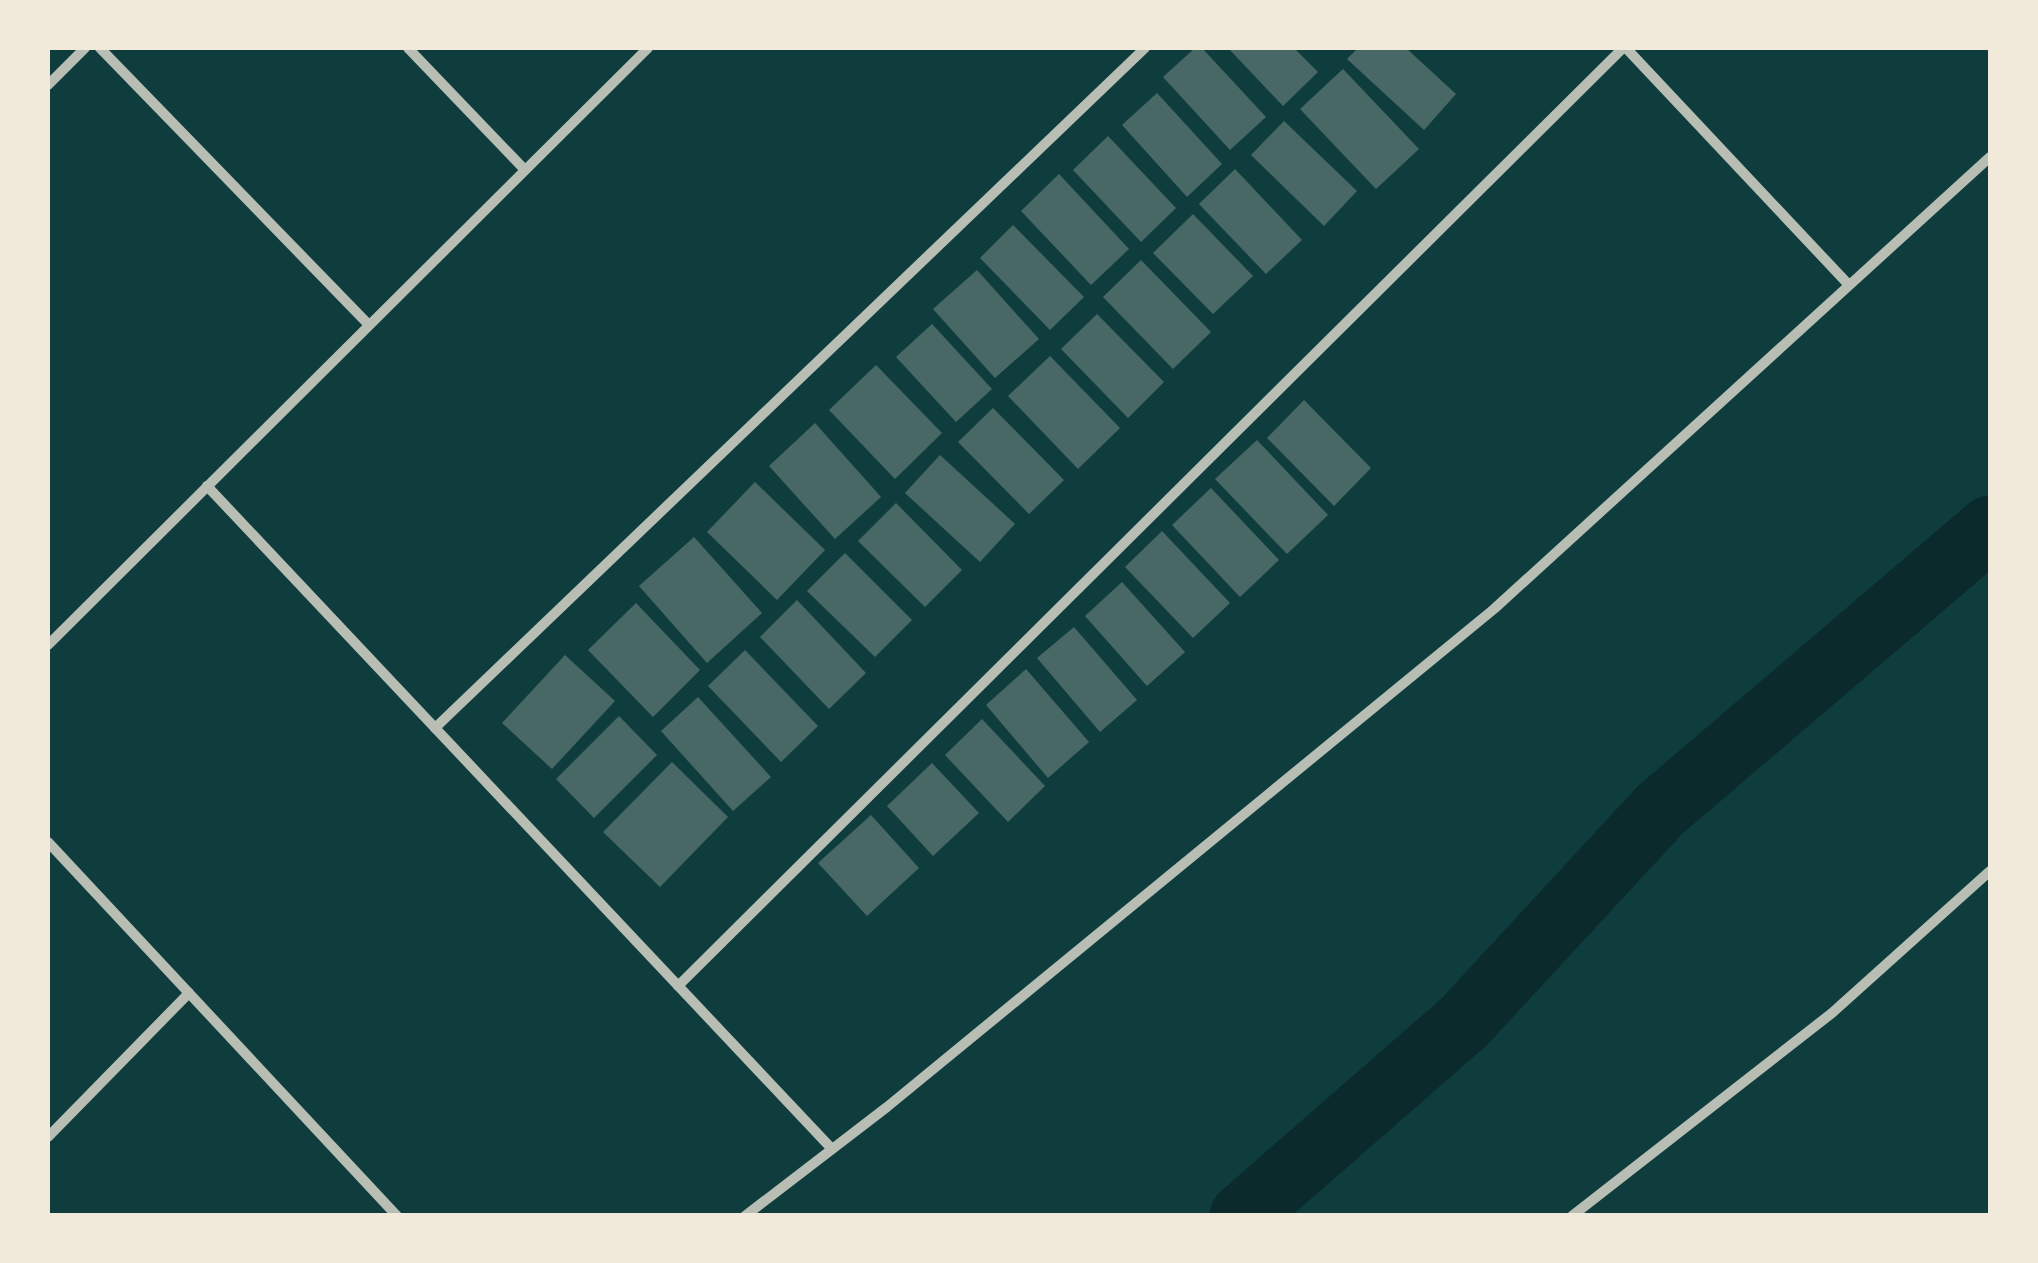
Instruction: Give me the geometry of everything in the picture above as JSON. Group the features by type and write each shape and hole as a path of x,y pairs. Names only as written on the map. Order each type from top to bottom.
{"street":[{"path":"48,86 85,48"},
{"path":"100,48 369,325"},
{"path":"408,48 525,170"},
{"path":"48,645 648,48"},
{"path":"435,728 1145,48"},
{"path":"678,986 1625,48 1848,284"},
{"path":"745,1216 1494,609 1990,157"},
{"path":"207,486 832,1149"},
{"path":"48,842 397,1216"},
{"path":"1572,1216 1832,1013 1990,871"},
{"path":"48,1137 189,993"}],"building":[{"path":"1195,48 1202,48 1266,117 1230,150 1163,77"},
{"path":"1228,48 1294,48 1318,72 1283,106"},
{"path":"1358,48 1406,48 1456,94 1424,130 1347,59"},
{"path":"1343,69 1419,149 1376,189 1300,109"},
{"path":"1157,93 1222,164 1187,197 1122,125"},
{"path":"1284,121 1357,191 1324,226 1251,155"},
{"path":"1108,136 1176,208 1141,242 1073,170"},
{"path":"1235,169 1302,240 1266,274 1199,204"},
{"path":"1059,174 1129,249 1091,285 1021,211"},
{"path":"1193,214 1253,276 1213,314 1153,253"},
{"path":"1013,225 1084,297 1050,330 980,258"},
{"path":"1141,260 1211,332 1173,369 1103,297"},
{"path":"977,270 1039,339 995,378 933,309"},
{"path":"1097,314 1164,382 1128,418 1061,349"},
{"path":"932,324 992,389 956,422 896,357"},
{"path":"1050,356 1120,428 1078,469 1008,396"},
{"path":"876,365 942,433 895,479 829,410"},
{"path":"1304,400 1371,468 1334,506 1267,438"},
{"path":"993,408 1064,480 1029,514 958,442"},
{"path":"815,423 881,497 835,539 769,466"},
{"path":"1257,440 1328,515 1287,554 1215,479"},
{"path":"940,455 1015,524 980,562 905,493"},
{"path":"755,482 825,550 777,600 707,532"},
{"path":"1211,488 1279,560 1240,597 1172,525"},
{"path":"896,503 962,570 925,607 858,541"},
{"path":"1162,531 1230,603 1193,638 1125,567"},
{"path":"694,537 762,613 707,663 639,586"},
{"path":"845,553 912,620 875,657 807,591"},
{"path":"1122,582 1185,652 1147,686 1085,616"},
{"path":"797,600 866,673 829,709 760,637"},
{"path":"636,603 700,670 653,717 588,650"},
{"path":"1074,627 1137,700 1100,732 1037,658"},
{"path":"745,650 818,726 781,762 708,686"},
{"path":"565,655 615,701 552,769 502,723"},
{"path":"1026,669 1089,742 1048,778 986,705"},
{"path":"698,697 771,777 733,811 661,731"},
{"path":"619,716 657,755 594,818 556,779"},
{"path":"982,719 1045,786 1008,822 945,755"},
{"path":"672,762 728,817 660,887 603,832"},
{"path":"932,763 979,813 933,856 887,806"},
{"path":"871,815 919,868 867,916 818,863"}],"waterway":[{"path":"1242,1216 1464,1022 1660,810 1990,528"}]}
